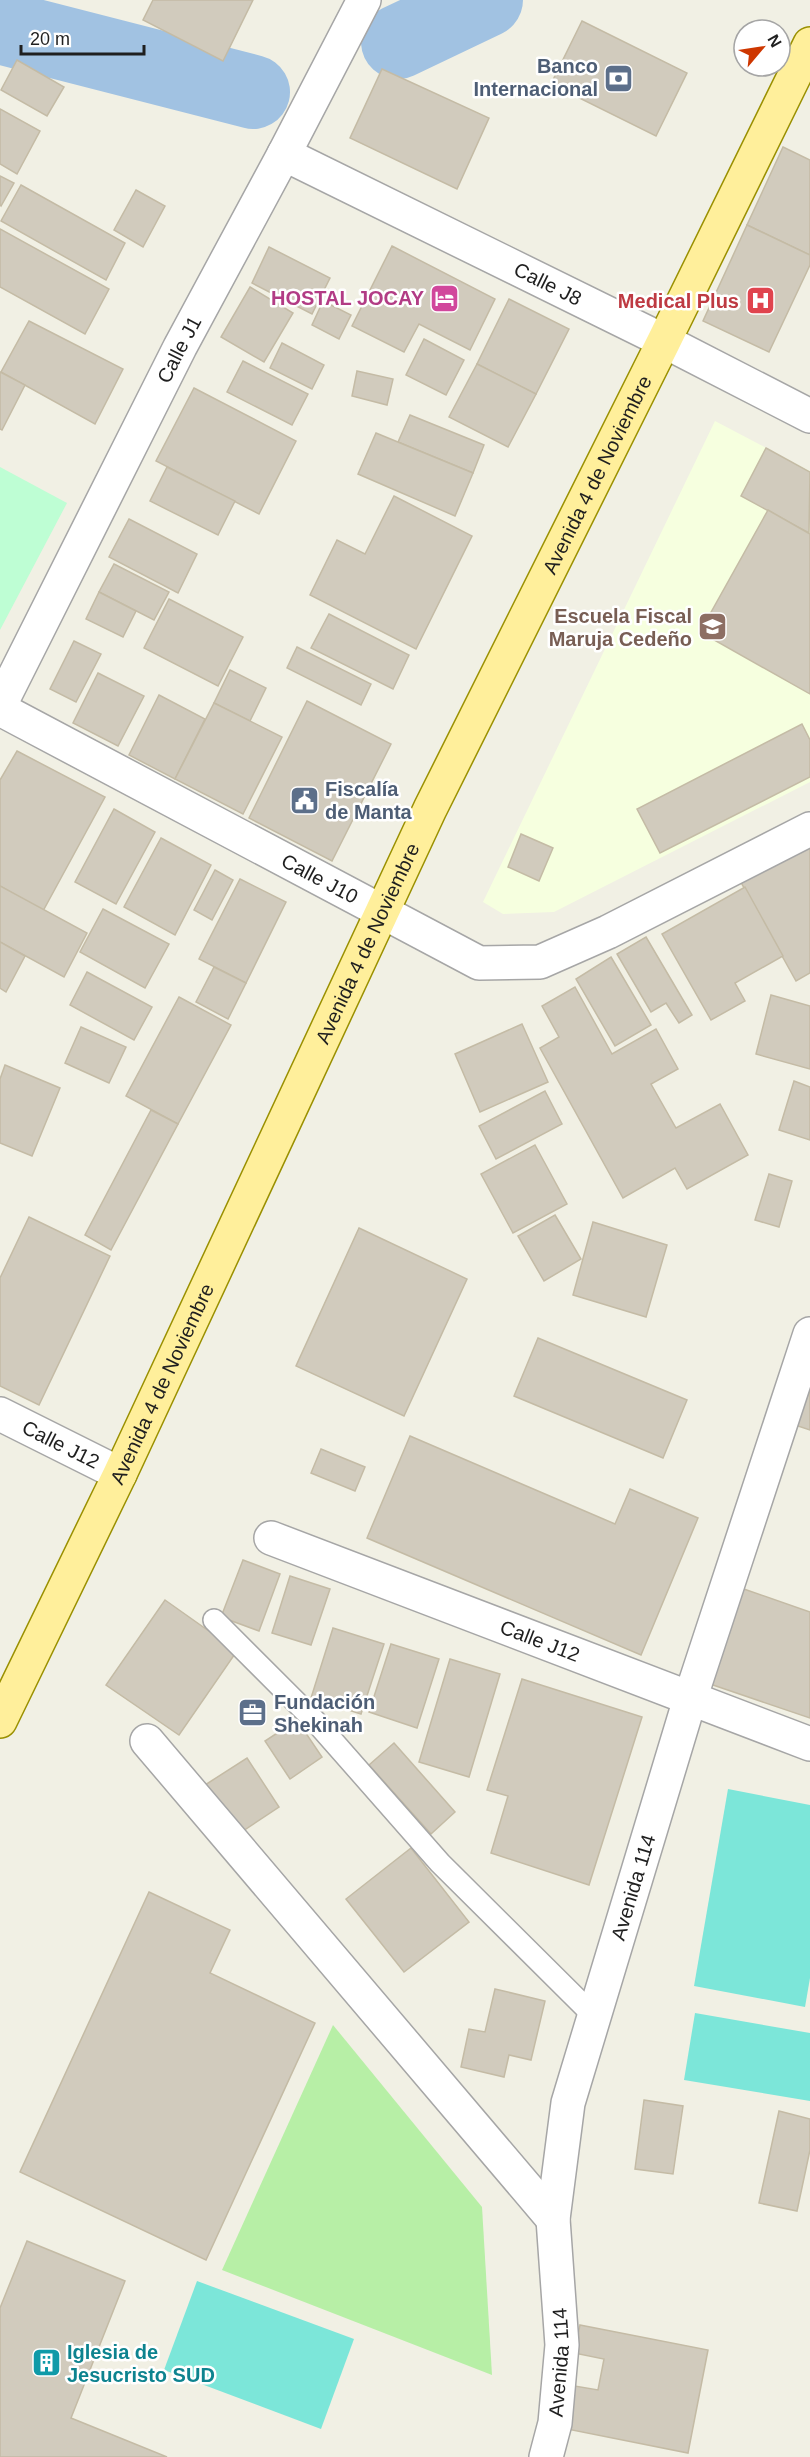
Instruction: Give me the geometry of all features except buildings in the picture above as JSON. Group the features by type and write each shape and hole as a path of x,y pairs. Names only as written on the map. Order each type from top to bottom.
{"main road":[{"name":"Avenida 4 de Noviembre","path":"0,1721 120,1474 430,809 810,44"}],"street":[{"name":"Calle J1","path":"0,707 180,347 364,0"},
{"name":"Calle J8","path":"284,154 664,341 810,416"},
{"name":"Calle J10","path":"0,707 479,963 540,962 608,932 810,829"},
{"name":"Avenida 114","path":"546,2457 555,2423 562,2345 553,2219 568,2103 690,1699 810,1334"},
{"name":"Calle J12","path":"0,1414 120,1474"},
{"name":"Calle J12","path":"271,1538 810,1744"},
{"path":"147,1741 553,2219"}],"lane":[{"path":"214,1620 316,1722 440,1863 593,2015"}],"shaded area":[{"name":"Escuela Fiscal Maruja Cedeño","path":"715,421 810,471 810,782 554,912 503,914 483,902"},
{"path":"728,1789 810,1805 810,1978 805,2007 694,1986"},
{"path":"695,2013 810,2033 810,2101 684,2080"},
{"path":"197,2281 354,2339 321,2429 164,2370"}],"green space":[{"path":"0,467 67,503 0,630"},
{"path":"333,2025 482,2207 492,2375 222,2270"}],"waterway":[{"path":"398,42 486,0"},
{"path":"0,27 253,92"}],"place":[{"name":"Banco Internacional","path":"619,78"},
{"name":"HOSTAL JOCAY","path":"445,298"},
{"name":"Medical Plus","path":"760,301"},
{"name":"Escuela Fiscal Maruja Cedeño","path":"713,627"},
{"name":"Fiscalía de Manta","path":"304,800"},
{"name":"Fundación Shekinah","path":"253,1713"},
{"name":"Iglesia de Jesucristo SUD","path":"46,2363"}]}
